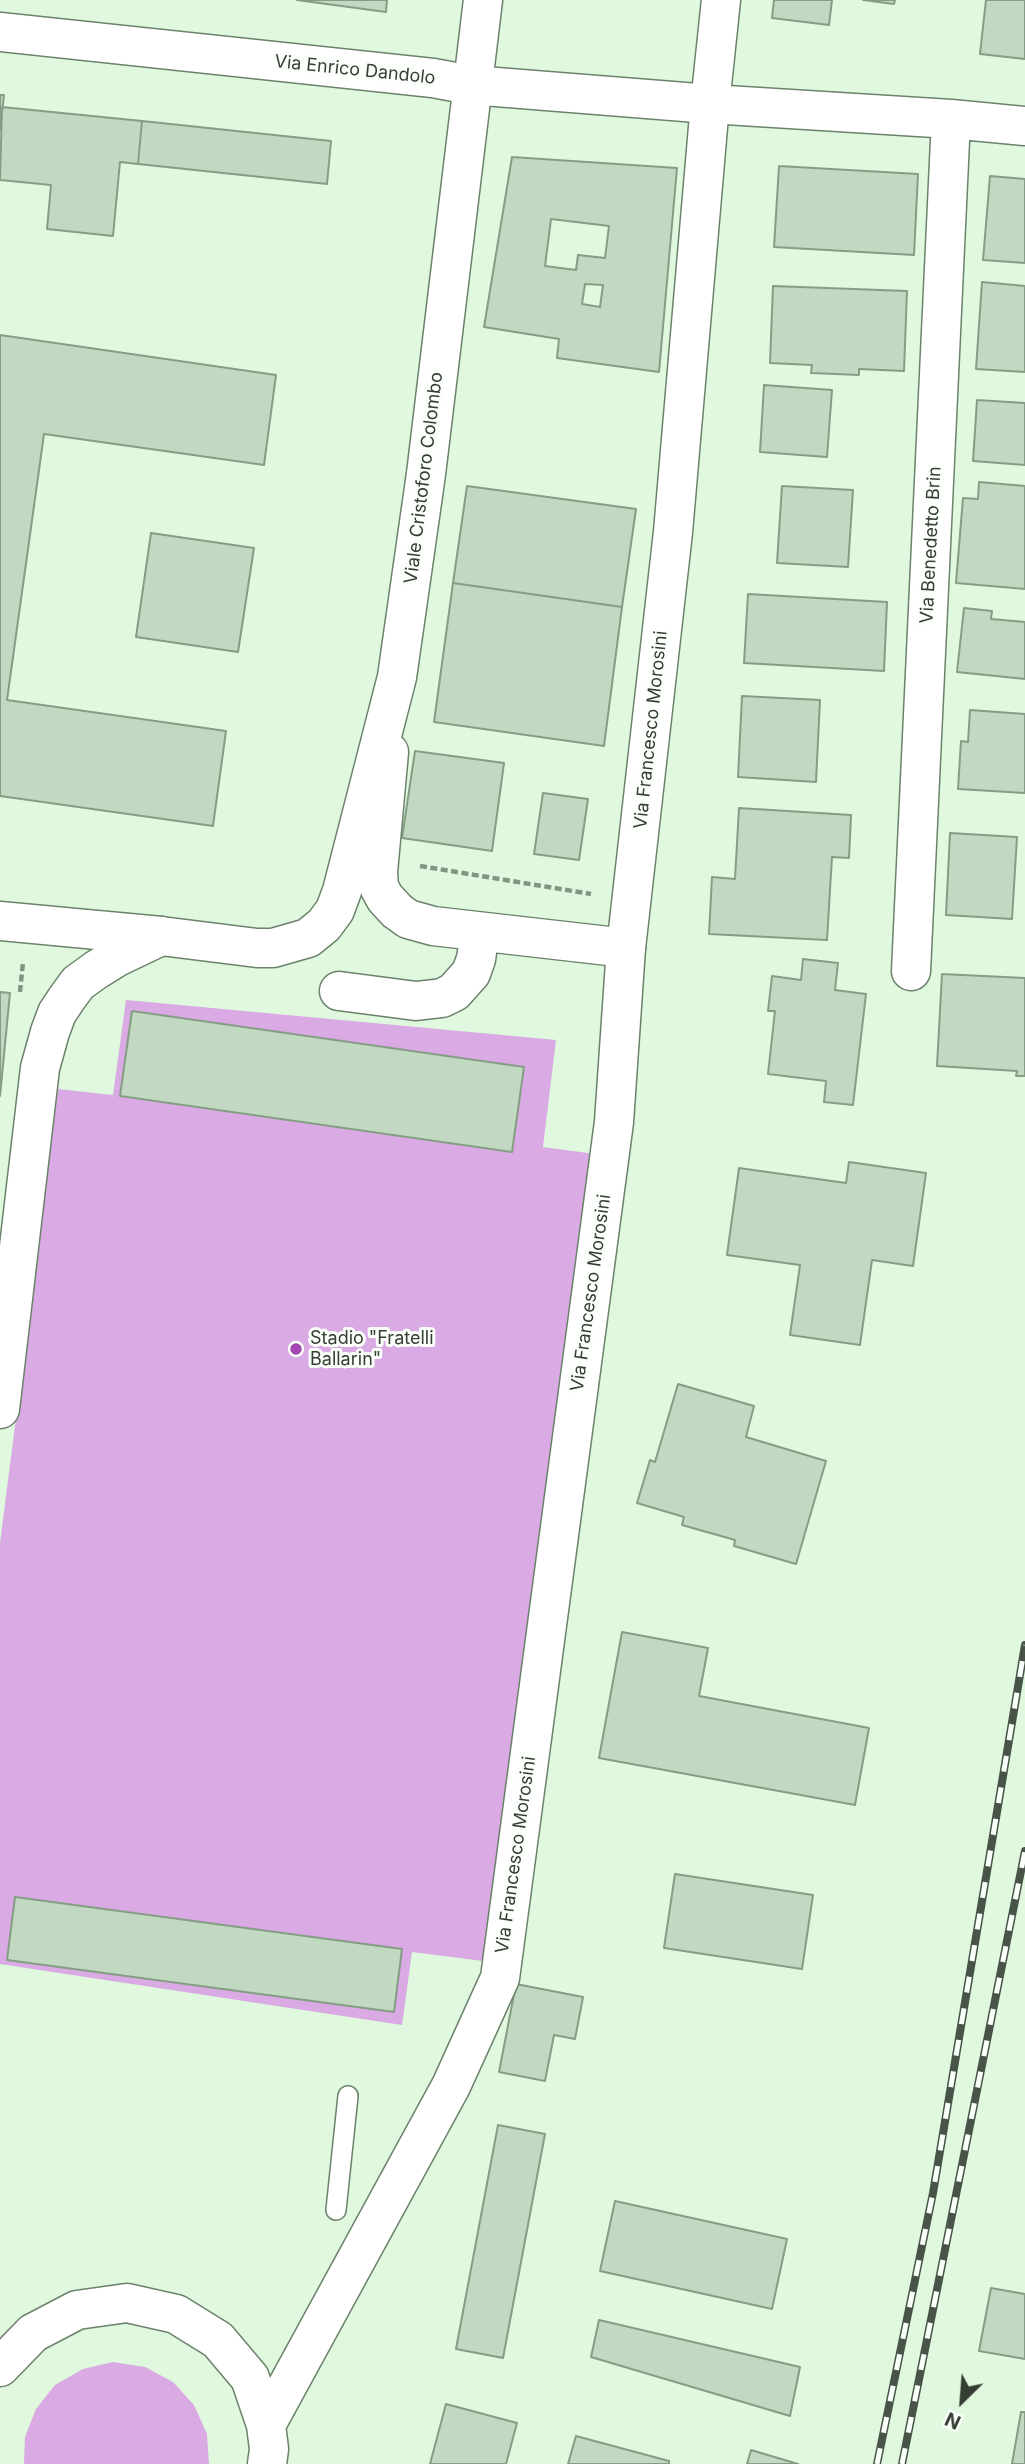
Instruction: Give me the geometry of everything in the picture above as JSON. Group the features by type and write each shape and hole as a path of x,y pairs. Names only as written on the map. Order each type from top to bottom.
{"street":[{"name":"Viale Cristoforo Colombo","path":"161,936 273,948 308,938 324,925 335,910 342,891 397,677 426,474 483,0"},
{"name":"Via Francesco Morosini","path":"271,2450 451,2086 500,1978 614,1122 626,948 673,532 710,104 722,0"},
{"name":"Via Enrico Dandolo","path":"0,32 433,78 471,85 710,104"},
{"path":"710,104 951,118 1025,126"},
{"name":"Via Benedetto Brin","path":"911,971 951,118"},
{"path":"397,677 379,860 380,887 385,898 397,911 420,923 626,948"},
{"path":"0,921 161,936"},
{"path":"339,991 416,1001 434,999 454,992 471,973 480,932"},
{"path":"0,1409 43,1051 57,1013 78,984 117,957 161,936"},
{"path":"0,2367 33,2333 77,2310 127,2303 176,2314 218,2340 250,2378 271,2450"}],"lane":[{"path":"336,2210 348,2096"}],"path":[{"path":"379,860 632,900"}],"shaded area":[{"name":"Stadio \"Fratelli Ballarin\"","path":"126,1000 556,1040 543,1147 595,1154 483,1961 412,1952 402,2025 0,1964 0,1543 58,1089 113,1095"},
{"path":"113,2362 145,2367 173,2382 194,2405 207,2434 209,2464 24,2464 25,2437 36,2409 55,2385 83,2369"}],"building":[{"path":"297,0 387,0 386,12"},
{"path":"774,0 832,0 829,25 772,18"},
{"path":"863,0 895,0 894,4"},
{"path":"986,0 1025,0 1025,59 980,54"},
{"path":"0,95 4,95 0,130"},
{"path":"2,107 142,121 138,164 120,162 113,236 47,229 51,185 0,180"},
{"path":"142,121 331,141 327,184 138,164"},
{"path":"512,157 677,168 659,372 557,358 559,339 484,327","holes":["551,219 609,226 605,258 578,255 576,270 545,266","585,284 603,285 600,307 582,304"]},
{"path":"779,166 918,174 914,255 774,247"},
{"path":"990,176 1025,179 1025,263 983,260"},
{"path":"982,282 1025,286 1025,372 976,369"},
{"path":"773,286 907,291 904,371 859,369 859,375 811,373 812,365 770,363"},
{"path":"0,335 276,375 264,465 44,434 7,700 226,731 213,826 0,796"},
{"path":"764,385 832,390 827,457 760,452"},
{"path":"977,400 1025,403 1025,465 973,461"},
{"path":"979,482 1025,486 1025,589 956,583 963,498 978,499"},
{"path":"467,486 636,509 622,607 453,583"},
{"path":"782,486 853,490 848,567 777,563"},
{"path":"151,533 254,548 238,652 136,637"},
{"path":"453,583 622,607 604,746 434,722"},
{"path":"748,594 887,602 884,671 744,663"},
{"path":"964,608 992,611 991,619 1025,622 1025,679 957,672"},
{"path":"742,696 820,700 816,782 738,777"},
{"path":"970,710 1025,714 1025,793 958,789 961,741 968,742"},
{"path":"415,751 504,763 492,851 402,838"},
{"path":"543,793 588,799 579,860 534,854"},
{"path":"739,808 851,815 849,858 832,857 827,940 709,934 712,877 735,879"},
{"path":"950,833 1017,837 1012,919 946,915"},
{"path":"803,959 838,963 835,990 866,994 853,1105 824,1102 826,1081 768,1074 775,1011 768,1011 772,976 801,980"},
{"path":"942,974 1025,978 1025,1076 1016,1076 1017,1071 937,1066"},
{"path":"0,992 10,993 0,1096"},
{"path":"132,1011 524,1067 512,1152 120,1096"},
{"path":"849,1162 926,1173 913,1266 872,1260 860,1345 790,1335 800,1265 727,1255 739,1168 846,1183"},
{"path":"678,1384 754,1406 746,1437 826,1461 796,1564 734,1546 735,1540 682,1525 684,1517 637,1503 650,1460 655,1462"},
{"path":"622,1632 708,1648 699,1696 869,1728 855,1805 599,1758"},
{"path":"675,1874 813,1895 802,1969 664,1948"},
{"path":"15,1897 402,1949 394,2012 7,1960"},
{"path":"516,1984 583,1997 575,2039 554,2035 545,2081 499,2072"},
{"path":"498,2125 545,2134 503,2358 456,2349"},
{"path":"615,2201 787,2239 772,2309 600,2271"},
{"path":"991,2288 1025,2294 1025,2359 979,2351"},
{"path":"599,2320 800,2367 790,2416 591,2357"},
{"path":"446,2404 517,2423 506,2464 430,2464"},
{"path":"1021,2412 1025,2412 1025,2464 1012,2464"},
{"path":"576,2436 669,2461 669,2464 568,2464"},
{"path":"751,2450 798,2464 747,2464"}],"railway":[{"path":"877,2464 933,2193 1025,1645"},
{"path":"902,2464 1025,1851"}],"place":[{"name":"Stadio \"Fratelli Ballarin\"","path":"296,1349"}]}
